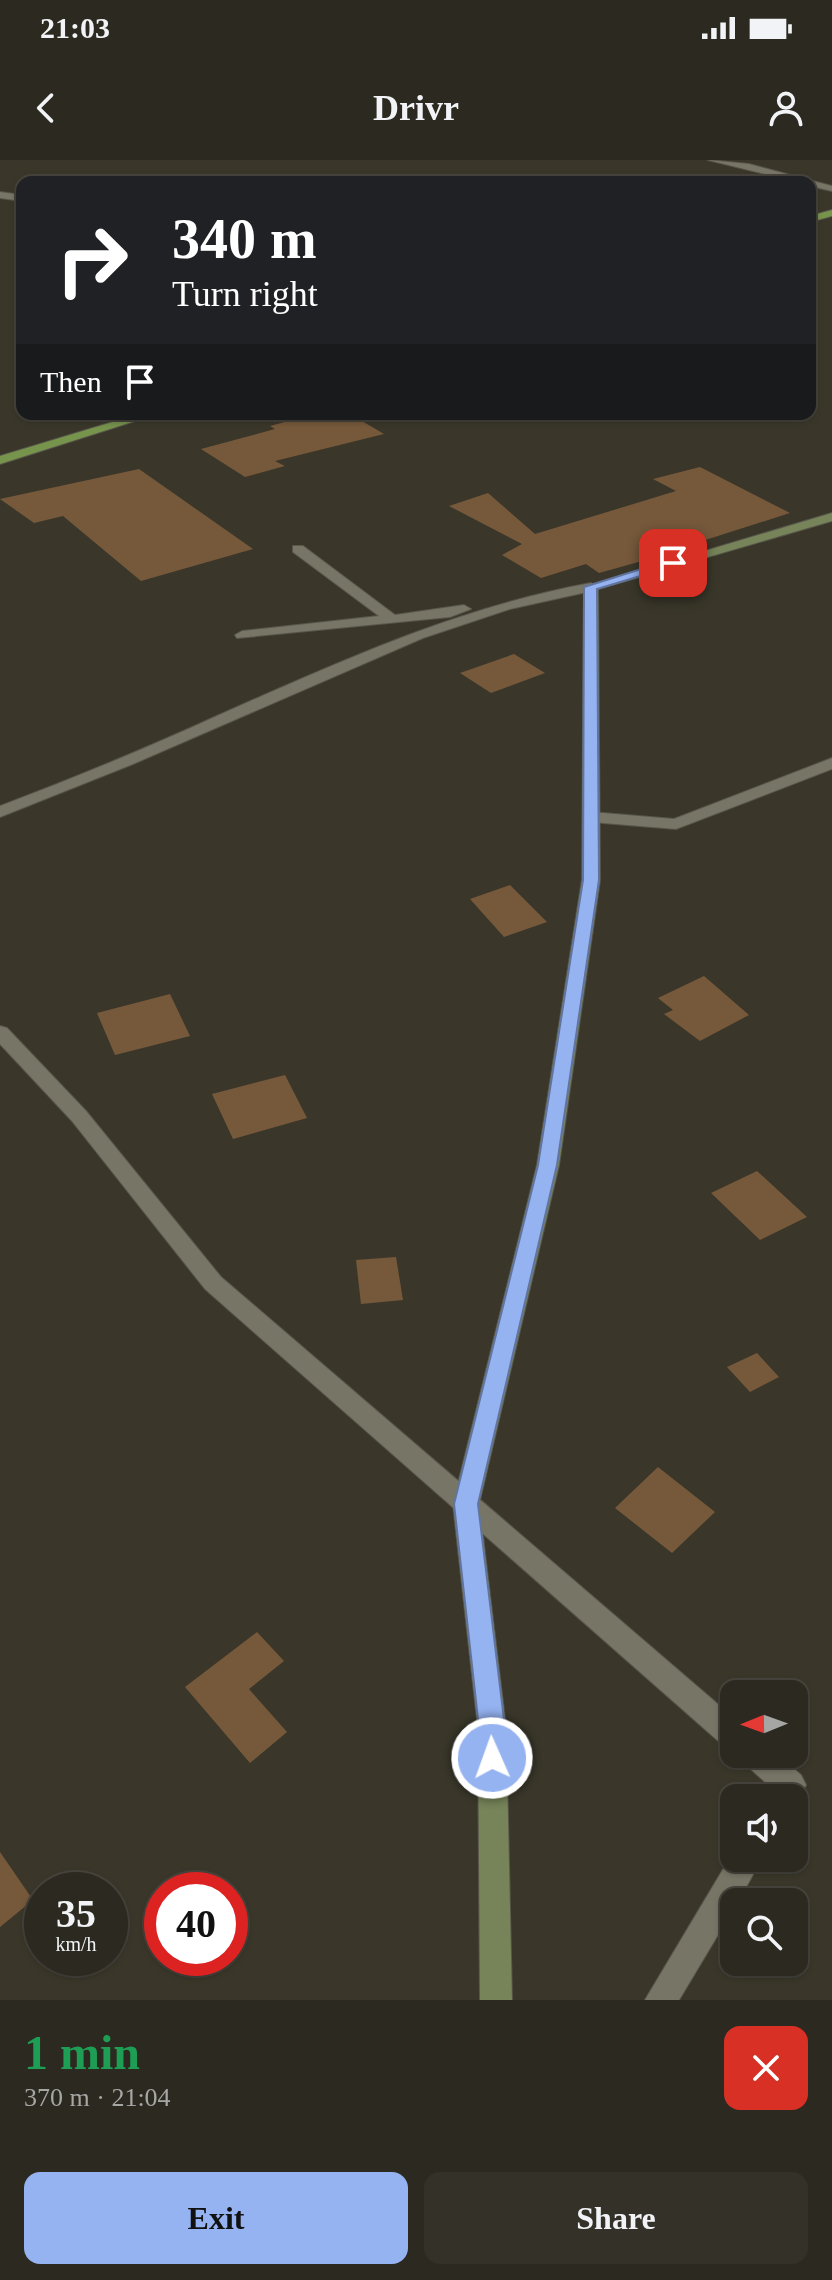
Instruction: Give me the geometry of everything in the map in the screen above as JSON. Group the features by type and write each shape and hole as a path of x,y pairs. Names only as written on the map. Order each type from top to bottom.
{"main road":[{"path":"0,460 131,420"}],"street":[{"path":"712,160 752,163 790,176"},
{"path":"242,635 450,613 517,592 591,587 832,517"},
{"path":"298,549 392,619"},
{"path":"496,2000 492,1728 466,1504 548,1165 591,880 591,587"},
{"path":"0,812 116,768 402,640 568,590"},
{"path":"591,817 676,824 832,763"},
{"path":"0,1032 79,1116 213,1283 720,1724"},
{"path":"771,1768 790,1784"},
{"path":"661,2000 739,1872"}],"building":[{"path":"292,420 360,420 384,434 275,461 285,466 245,477 201,449 275,429 270,426"},
{"path":"700,467 790,513 699,542 703,544 599,573 586,564 541,578 502,555 522,544 449,506 488,493 535,534 676,491 653,479"},
{"path":"139,469 253,549 141,581 63,516 34,523 0,499"},
{"path":"514,654 545,673 491,693 460,673"},
{"path":"510,885 547,922 504,937 470,899"},
{"path":"704,976 749,1015 700,1041 664,1014 673,1010 658,998"},
{"path":"170,994 190,1036 115,1055 97,1013"},
{"path":"285,1075 307,1118 233,1139 212,1094"},
{"path":"757,1171 807,1217 760,1240 711,1193"},
{"path":"396,1257 403,1300 361,1304 356,1260"},
{"path":"757,1353 779,1377 750,1392 727,1367"},
{"path":"658,1467 715,1512 672,1553 615,1508"},
{"path":"257,1632 284,1661 249,1689 287,1732 250,1763 185,1687"},
{"path":"0,1852 24,1887 24,1907 0,1927"}],"route":[{"path":"492,1758 492,1728 466,1504 548,1165 591,880 591,587 673,563"}]}
